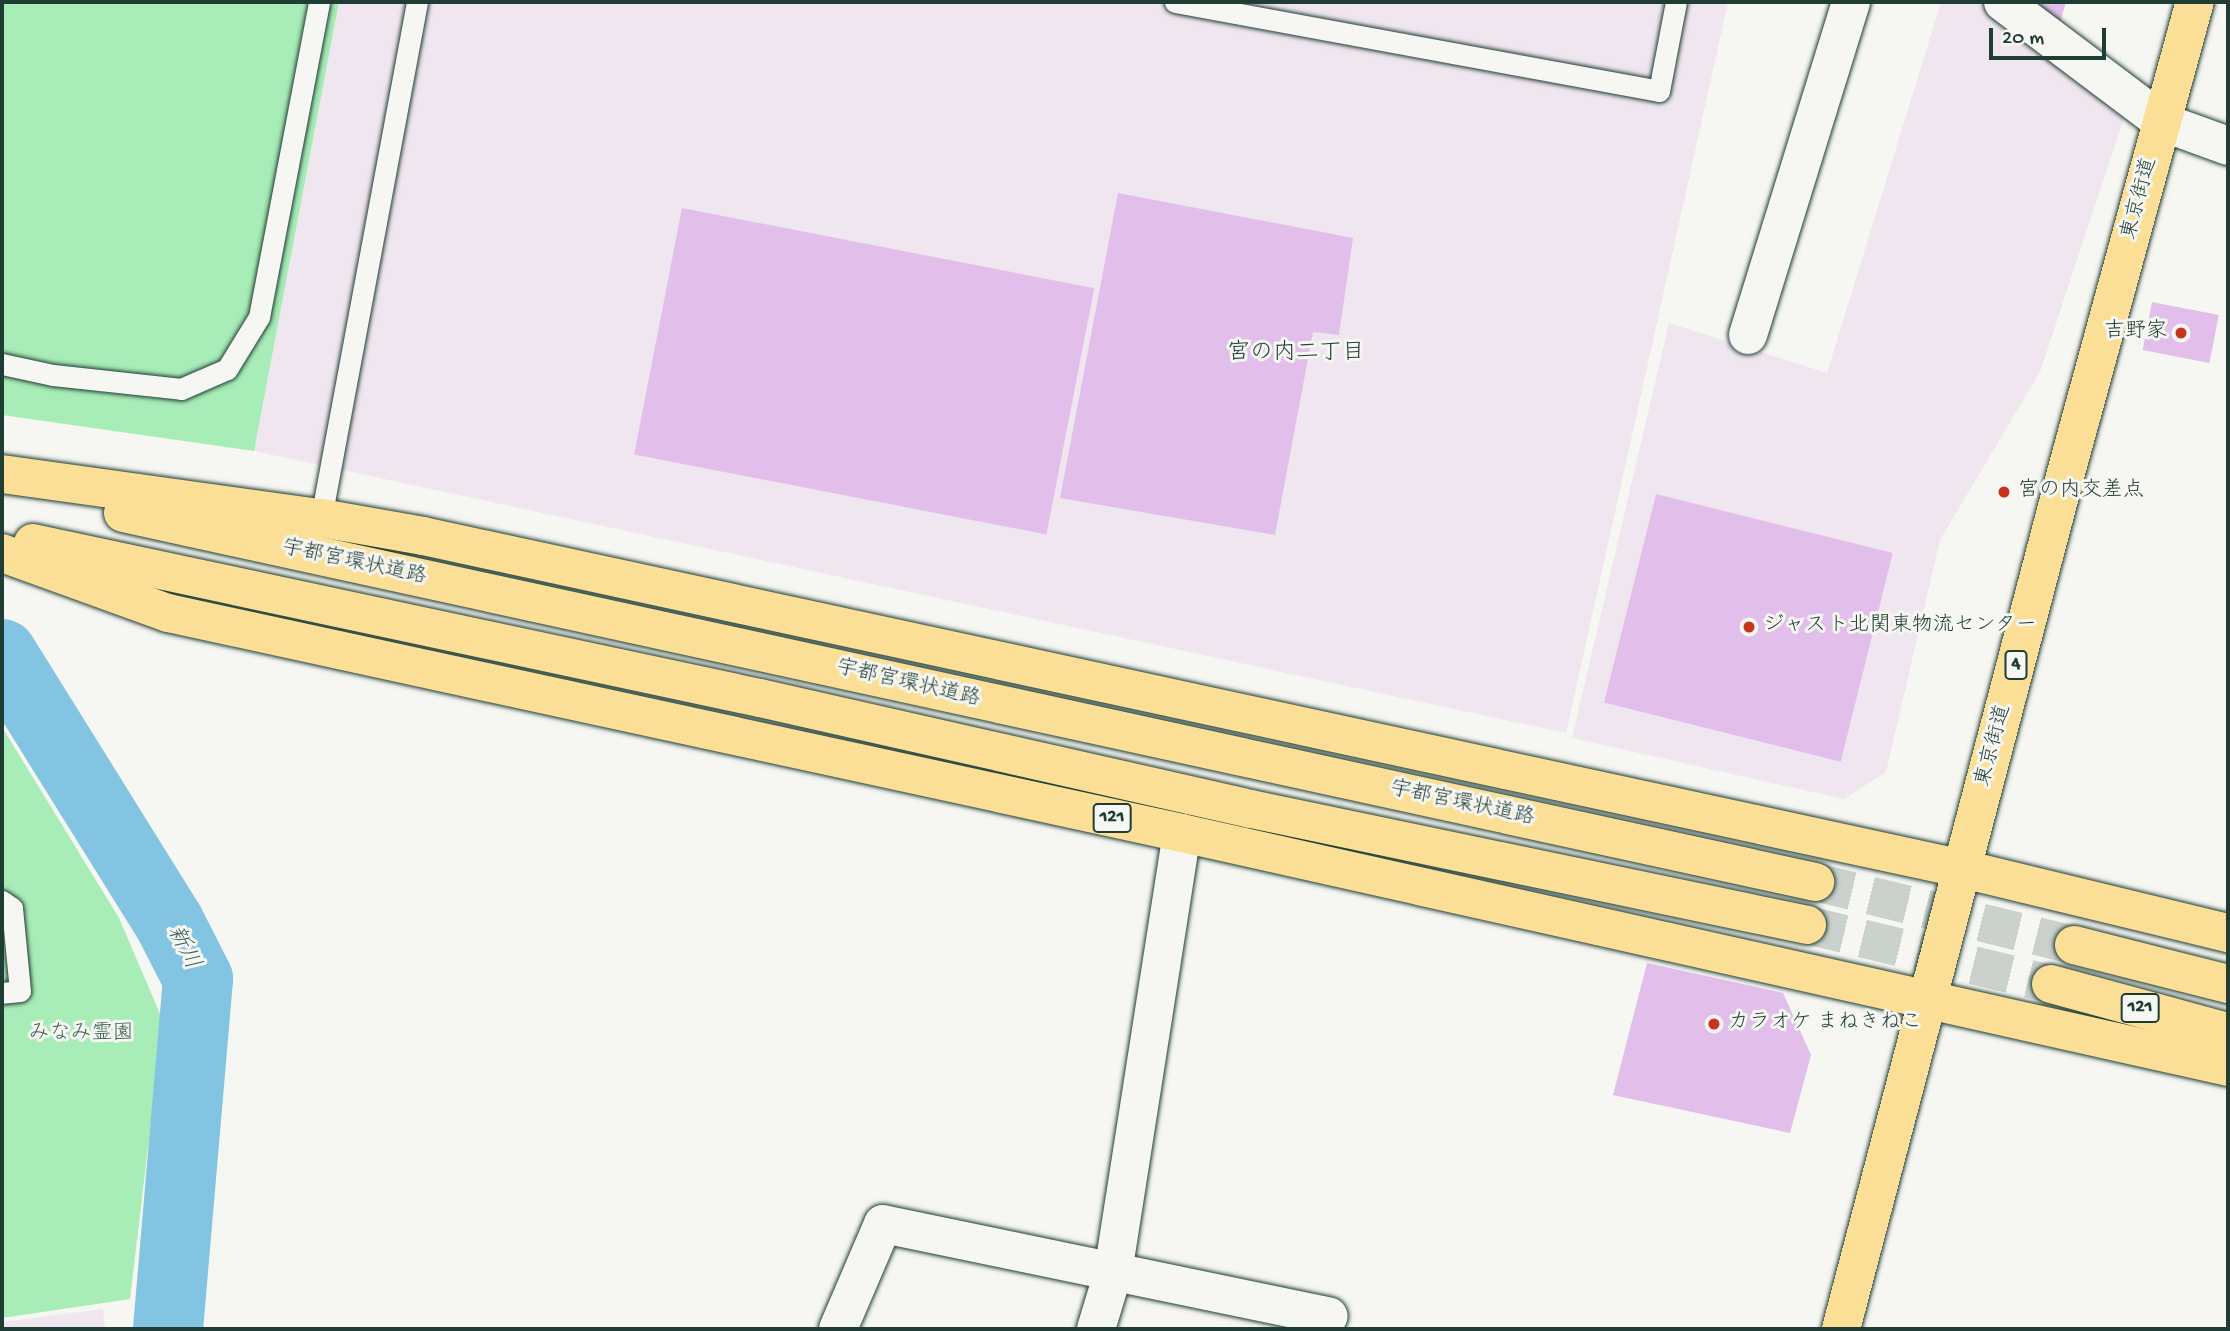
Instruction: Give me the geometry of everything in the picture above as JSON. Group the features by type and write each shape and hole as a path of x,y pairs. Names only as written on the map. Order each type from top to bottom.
{"highway":[{"name":"東京街道","path":"1841,1329 2068,466 2195,2"},
{"path":"2,474 321,518 424,536 1963,869 2228,933"},
{"name":"宇都宮環状道路","path":"2,485 198,531 1815,882"},
{"name":"121","path":"2,537 747,695 1251,809 1807,925"},
{"name":"121","path":"2,553 168,612 1182,833 2228,1067"},
{"name":"121","path":"2074,945 2228,984"},
{"name":"121","path":"2051,984 2228,1032"}],"street":[{"path":"1748,335 1851,2"},
{"path":"2003,2 2162,122 2228,146"},
{"path":"2,457 321,518"},
{"path":"1096,1329 1113,1273 1182,833"},
{"path":"838,1329 883,1224 1329,1316"}],"lane":[{"path":"2,363 53,375 181,389 227,369 259,317 319,2"},
{"path":"321,518 417,2"},
{"path":"1175,2 1659,91 1676,2"},
{"path":"2,901 12,908 8,922 20,991 2,993"}],"shaded area":[{"path":"339,2 1728,2 1566,733 254,451"},
{"path":"1941,2 1975,2 2128,106 2040,372 1940,540 1886,772 1844,799 1572,738 1669,323 1827,373"},
{"path":"103,1309 105,1329 2,1329 2,1322"}],"green space":[{"path":"2,2 339,2 254,451 2,415"},
{"name":"みなみ霊園","path":"2,727 119,918 163,1021 130,1299 2,1318"}],"building":[{"path":"2026,2 2066,2 2059,26"},
{"path":"1118,193 1353,238 1339,335 1313,332 1275,535 1060,498"},
{"path":"682,208 1094,288 1046,535 634,454"},
{"name":"吉野家","path":"2152,302 2219,315 2209,363 2143,350"},
{"name":"ジャスト北関東物流センター","path":"1656,494 1893,553 1841,762 1604,703"},
{"name":"カラオケ まねきねこ","path":"1647,963 1783,993 1811,1055 1790,1133 1613,1095"}],"waterway":[{"name":"新川","path":"2,654 169,922 198,979 168,1329"}],"tunnel":[{"path":"1815,882 2074,945"},
{"path":"1807,925 2051,984"}],"place":[{"name":"吉野家","path":"2181,333"},
{"name":"宮の内交差点","path":"2004,492"},
{"name":"ジャスト北関東物流センター","path":"1749,627"},
{"name":"カラオケ まねきねこ","path":"1714,1024"}],"district":[{"name":"宮の内二丁目","path":"1296,354"}]}
